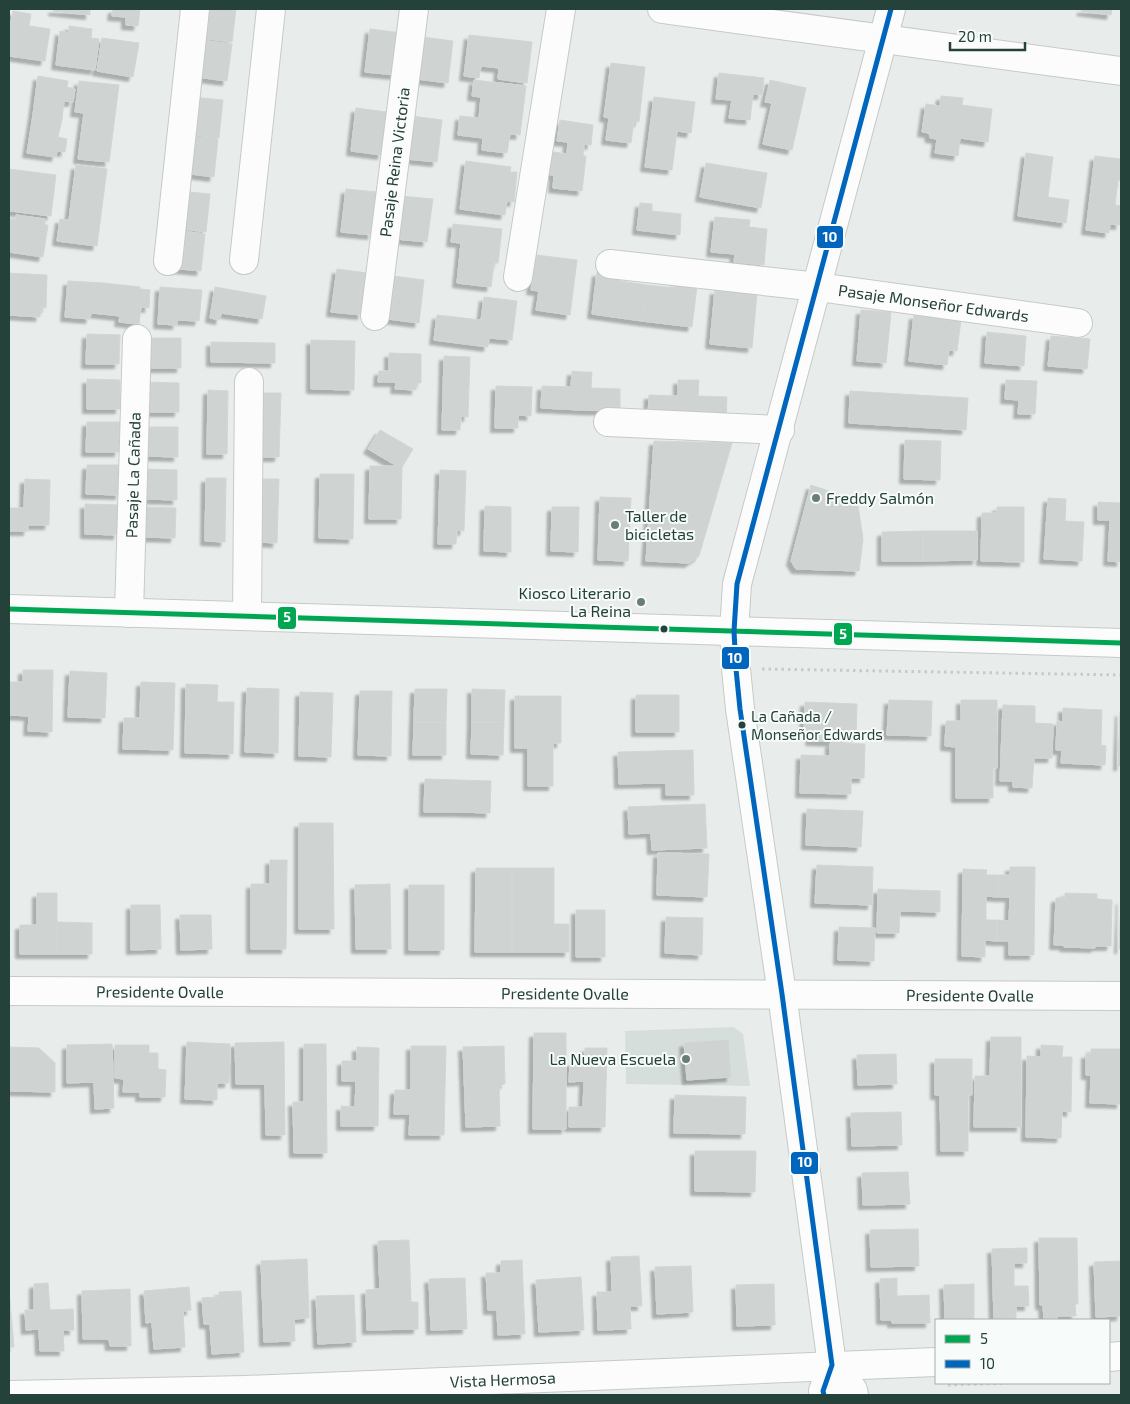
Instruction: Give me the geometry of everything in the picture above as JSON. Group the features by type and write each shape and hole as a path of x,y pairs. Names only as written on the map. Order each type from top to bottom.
{"street":[{"path":"168,261 195,9"},
{"path":"244,260 271,9"},
{"name":"Pasaje Reina Victoria","path":"375,316 414,9"},
{"path":"518,277 562,9"},
{"path":"662,9 1121,71"},
{"path":"824,1395 832,1365 782,994 740,709 734,631 737,584 780,430 891,9"},
{"name":"Pasaje Monseñor Edwards","path":"610,264 818,287 1078,323"},
{"name":"Pasaje La Cañada","path":"129,613 137,339"},
{"path":"247,616 249,382"},
{"path":"608,422 780,430"},
{"path":"9,609 1121,643"},
{"name":"Presidente Ovalle","path":"9,990 1121,996"},
{"name":"Vista Hermosa","path":"9,1395 638,1384 832,1365 935,1362"},
{"path":"832,1365 853,1390 854,1395"}],"path":[{"path":"755,668 1121,675"}],"shaded area":[{"name":"La Nueva Escuela","path":"734,1027 743,1034 750,1086 626,1084 625,1031"}],"building":[{"path":"53,9 90,9 90,15 53,11"},
{"path":"113,9 140,9 138,26 126,25 126,17 112,16"},
{"path":"205,9 236,9 232,42 201,38"},
{"path":"1082,9 1112,9 1111,15 1081,11"},
{"path":"13,11 31,14 29,26 50,29 45,61 9,56 9,22 11,22"},
{"path":"69,26 92,29 91,38 99,39 95,70 56,65 60,31 69,33"},
{"path":"370,29 402,33 396,75 365,72"},
{"path":"469,35 532,42 527,83 498,79 499,68 481,66 479,78 464,76"},
{"path":"422,37 453,41 448,83 417,79"},
{"path":"102,38 139,43 133,77 97,71"},
{"path":"201,40 232,44 227,81 196,77"},
{"path":"611,63 645,67 639,122 634,121 631,143 606,140 609,118 604,117"},
{"path":"719,73 764,78 762,95 753,94 750,120 729,118 732,100 716,99"},
{"path":"38,76 68,81 67,87 75,89 73,102 64,101 62,119 33,115"},
{"path":"474,80 526,86 520,135 510,134 507,153 482,150 483,138 458,135 460,116 479,118 481,97 472,96"},
{"path":"770,80 806,88 792,150 763,144 772,103 765,102"},
{"path":"79,81 119,85 114,124 83,120 84,113 75,112"},
{"path":"941,96 963,98 962,105 992,109 988,142 960,138 958,156 935,153 937,139 930,138 929,133 922,132 926,104 940,106"},
{"path":"192,97 223,100 219,138 188,134"},
{"path":"654,97 695,102 691,133 677,131 672,170 645,167"},
{"path":"356,108 387,112 382,155 351,151"},
{"path":"33,115 62,119 58,137 67,139 65,152 57,151 56,157 27,153"},
{"path":"411,116 442,120 437,162 406,159"},
{"path":"83,120 114,124 109,162 78,159"},
{"path":"560,120 593,125 591,145 584,144 583,156 586,156 582,191 553,188 554,175 544,174 547,151 567,154 568,142 557,141"},
{"path":"187,136 218,139 214,177 183,173"},
{"path":"1026,153 1053,157 1048,197 1069,200 1066,223 1018,216"},
{"path":"1095,156 1121,159 1121,181 1118,180 1115,205 1121,206 1120,225 1110,224 1109,233 1086,230"},
{"path":"466,161 511,167 510,172 517,172 514,202 507,201 505,215 460,209"},
{"path":"706,163 767,173 761,208 700,197"},
{"path":"76,165 107,169 102,207 71,204"},
{"path":"9,169 17,170 11,211 9,211"},
{"path":"17,170 56,175 51,216 11,211"},
{"path":"346,189 377,192 372,235 341,232"},
{"path":"180,191 210,194 206,232 175,228"},
{"path":"401,196 433,199 427,242 396,239"},
{"path":"640,203 652,204 652,211 681,214 680,235 637,230"},
{"path":"71,204 102,207 97,246 57,241 60,219 69,220"},
{"path":"16,215 45,219 45,225 48,225 43,257 9,252 9,219 16,220"},
{"path":"715,217 750,220 749,227 767,229 764,265 734,262 735,254 711,252"},
{"path":"453,224 502,229 498,263 494,263 491,287 457,283 461,243 451,242"},
{"path":"174,230 205,234 201,271 170,268"},
{"path":"536,255 577,260 570,315 536,310 539,291 531,290"},
{"path":"337,269 367,273 362,315 331,312"},
{"path":"597,272 621,275 620,281 647,285 642,321 592,314"},
{"path":"9,273 47,275 46,308 41,307 40,317 9,315"},
{"path":"393,276 424,280 419,323 388,319"},
{"path":"68,281 104,283 102,314 91,313 90,319 65,317"},
{"path":"104,283 150,290 149,308 141,307 139,324 119,322 120,316 102,314"},
{"path":"674,283 697,286 692,327 642,321 647,285 674,288"},
{"path":"160,287 202,290 199,321 177,320 177,325 158,324"},
{"path":"215,287 266,296 262,319 221,313 220,320 210,318"},
{"path":"715,290 757,294 752,348 710,344"},
{"path":"484,297 517,301 512,340 489,338 488,347 434,340 437,315 481,320"},
{"path":"861,310 891,312 886,363 857,361"},
{"path":"914,315 961,320 957,351 949,350 947,365 909,361"},
{"path":"987,332 1026,336 1024,366 985,363"},
{"path":"87,334 120,335 119,364 86,364"},
{"path":"1051,336 1090,339 1087,369 1048,366"},
{"path":"148,338 181,338 181,368 147,368"},
{"path":"311,340 355,341 354,390 311,389"},
{"path":"211,342 275,343 275,363 211,362"},
{"path":"389,353 421,354 421,383 416,383 416,390 395,389 396,382 378,382 379,371 389,371"},
{"path":"444,356 470,357 468,417 461,416 460,430 442,430"},
{"path":"572,371 582,372 581,410 541,408 542,386 571,387"},
{"path":"582,372 592,372 591,388 620,389 620,411 581,410"},
{"path":"87,379 120,380 120,409 87,409"},
{"path":"678,380 688,380 687,418 648,416 649,395 678,396"},
{"path":"688,380 699,380 698,396 727,397 726,419 687,418"},
{"path":"1006,380 1037,381 1035,414 1018,414 1019,400 1005,399"},
{"path":"146,382 179,383 179,412 146,412"},
{"path":"496,386 532,387 531,416 518,415 518,428 495,428"},
{"path":"208,390 228,391 227,454 207,454"},
{"path":"850,391 968,398 966,430 849,423"},
{"path":"261,393 281,393 279,457 259,457"},
{"path":"87,422 120,422 119,452 86,452"},
{"path":"145,427 178,427 178,457 144,456"},
{"path":"380,430 413,449 402,467 401,519 369,519 370,466 397,466 368,449"},
{"path":"905,440 941,441 940,480 904,479"},
{"path":"654,441 732,443 699,556 689,563 646,561"},
{"path":"87,465 120,465 120,495 86,494"},
{"path":"144,469 177,470 177,500 144,499"},
{"path":"440,470 466,471 464,531 457,530 456,544 438,544"},
{"path":"320,474 354,474 353,539 319,538"},
{"path":"206,478 226,478 225,542 205,541"},
{"path":"25,479 50,480 49,525 28,525 28,531 9,531 9,508 24,508"},
{"path":"258,479 279,479 277,543 257,542"},
{"path":"811,485 849,498 858,505 863,539 859,571 796,569 791,561"},
{"path":"600,497 631,498 628,561 598,560"},
{"path":"1048,498 1066,499 1065,521 1084,522 1082,561 1044,559"},
{"path":"1098,502 1121,503 1121,562 1108,561 1110,520 1098,520"},
{"path":"85,504 119,505 118,535 85,534"},
{"path":"485,506 511,507 511,552 484,551"},
{"path":"143,507 176,508 175,538 142,537"},
{"path":"552,507 579,507 578,552 551,551"},
{"path":"997,507 1024,507 1024,562 981,561 982,513 997,513"},
{"path":"923,531 923,561 882,561 882,532"},
{"path":"923,531 977,531 977,560 923,561"},
{"path":"23,670 53,670 52,732 28,731 29,716 9,715 9,682 23,682"},
{"path":"70,671 107,673 105,718 68,717"},
{"path":"141,682 175,683 173,750 123,749 124,718 140,718"},
{"path":"186,684 218,685 217,702 234,702 233,754 185,753"},
{"path":"247,688 279,689 278,753 245,752"},
{"path":"415,689 447,689 446,722 414,722"},
{"path":"472,689 505,690 504,722 472,722"},
{"path":"360,691 392,691 391,756 358,755"},
{"path":"300,692 333,693 331,757 299,756"},
{"path":"636,695 679,695 679,732 636,732"},
{"path":"515,696 561,696 561,743 553,743 553,786 528,786 528,748 515,748"},
{"path":"889,700 932,701 931,736 887,735"},
{"path":"961,700 997,700 997,768 993,768 993,798 956,798 956,747 945,746 946,721 961,721"},
{"path":"805,702 857,704 856,737 849,736 849,742 810,741 811,735 804,735"},
{"path":"1003,705 1035,706 1035,723 1053,724 1052,758 1034,758 1032,788 1013,787 1013,781 1000,781"},
{"path":"1063,708 1102,710 1101,745 1106,746 1105,765 1061,763 1062,750 1056,750 1057,721 1063,722"},
{"path":"1120,712 1121,766 1118,766"},
{"path":"414,722 446,722 446,755 413,755"},
{"path":"472,722 504,722 503,755 471,754"},
{"path":"830,743 865,744 864,778 851,778 851,794 800,793 801,755 830,756"},
{"path":"693,750 694,795 666,795 666,783 619,784 618,752"},
{"path":"425,779 458,780 457,812 424,812"},
{"path":"458,780 491,781 490,813 457,812"},
{"path":"705,804 707,848 652,850 651,833 629,834 628,807"},
{"path":"807,809 863,811 861,847 806,845"},
{"path":"299,823 333,823 334,929 299,929"},
{"path":"658,853 709,854 707,897 657,895"},
{"path":"270,860 287,860 286,949 251,949 251,884 270,884"},
{"path":"817,865 873,867 872,905 815,903"},
{"path":"1010,867 1035,867 1034,955 1009,955 1009,941 997,941 997,920 1009,921 1010,897 998,897 998,875 1010,875"},
{"path":"476,868 512,868 512,952 475,952"},
{"path":"512,868 554,868 554,924 569,924 569,952 512,952"},
{"path":"963,869 987,870 986,875 998,875 998,897 986,896 986,920 997,920 997,941 985,940 985,957 962,956"},
{"path":"390,884 391,949 356,949 355,885"},
{"path":"409,885 444,885 444,950 409,950"},
{"path":"878,889 940,891 940,912 900,911 899,933 877,933"},
{"path":"37,893 57,893 57,954 20,954 20,925 37,925"},
{"path":"1065,893 1097,894 1097,899 1112,900 1111,946 1096,946 1095,948 1054,945 1056,898 1065,898"},
{"path":"1121,900 1121,949 1119,949"},
{"path":"131,905 160,905 161,949 131,950"},
{"path":"576,910 605,910 605,957 576,957"},
{"path":"180,915 211,915 212,949 181,950"},
{"path":"666,917 703,918 702,955 665,953"},
{"path":"57,922 92,923 92,954 57,954"},
{"path":"839,927 875,928 874,961 838,960"},
{"path":"534,1033 566,1033 566,1129 533,1129"},
{"path":"991,1037 1021,1037 1021,1127 974,1127 975,1076 990,1076"},
{"path":"728,1040 731,1077 687,1080 684,1043"},
{"path":"187,1042 230,1044 229,1083 217,1083 217,1100 185,1099"},
{"path":"284,1042 285,1135 266,1135 265,1084 236,1084 235,1043"},
{"path":"112,1044 114,1108 95,1109 94,1082 67,1083 67,1045"},
{"path":"304,1044 326,1044 327,1153 294,1153 293,1102 304,1102"},
{"path":"115,1045 149,1045 149,1053 158,1053 158,1069 166,1070 165,1097 140,1097 140,1092 123,1092 124,1079 115,1078"},
{"path":"1041,1045 1063,1046 1062,1057 1072,1057 1071,1112 1062,1111 1061,1138 1026,1137 1027,1056 1041,1057"},
{"path":"411,1046 446,1046 444,1135 409,1135 410,1114 394,1114 395,1090 411,1090"},
{"path":"504,1046 505,1084 499,1085 500,1126 466,1127 463,1047"},
{"path":"9,1047 39,1048 55,1063 55,1092 9,1091"},
{"path":"357,1047 379,1048 378,1126 341,1126 341,1106 355,1107 356,1081 342,1081 342,1061 357,1061"},
{"path":"585,1048 607,1048 605,1127 569,1127 569,1107 583,1107 584,1081 569,1082 570,1062 585,1062"},
{"path":"1091,1049 1121,1049 1121,1104 1090,1103 1091,1075 1086,1075 1086,1054 1091,1054"},
{"path":"896,1054 897,1084 858,1085 857,1055"},
{"path":"935,1059 972,1059 972,1095 968,1095 968,1151 941,1151 940,1095 935,1095"},
{"path":"675,1095 746,1097 745,1134 674,1133"},
{"path":"901,1112 902,1145 852,1146 851,1113"},
{"path":"695,1151 756,1151 755,1192 695,1191"},
{"path":"908,1172 910,1204 863,1205 862,1173"},
{"path":"918,1229 919,1266 871,1267 870,1230"},
{"path":"1039,1238 1077,1238 1078,1304 1075,1304 1076,1316 1057,1316 1057,1319 1044,1319 1043,1305 1040,1305"},
{"path":"409,1240 411,1302 418,1302 418,1329 367,1330 366,1290 380,1289 378,1241"},
{"path":"1027,1248 1027,1263 1014,1263 1014,1286 1028,1286 1029,1306 1016,1306 1016,1319 994,1319 992,1249"},
{"path":"639,1256 642,1306 630,1306 631,1329 598,1330 597,1292 612,1292 611,1257"},
{"path":"307,1259 309,1318 294,1319 295,1341 264,1342 261,1261"},
{"path":"522,1260 525,1334 498,1335 497,1310 488,1310 486,1273 501,1273 501,1261"},
{"path":"1121,1261 1121,1316 1096,1317 1094,1262"},
{"path":"691,1266 693,1312 657,1314 655,1267"},
{"path":"581,1277 584,1330 539,1332 536,1280"},
{"path":"465,1278 467,1329 431,1330 429,1279"},
{"path":"897,1278 897,1296 929,1295 930,1323 892,1323 892,1320 881,1320 880,1279"},
{"path":"48,1283 50,1310 73,1309 74,1330 63,1330 64,1351 40,1351 39,1329 26,1330 25,1310 34,1310 34,1284"},
{"path":"774,1284 775,1325 737,1326 736,1285"},
{"path":"974,1284 974,1319 945,1319 944,1285"},
{"path":"189,1287 191,1310 183,1311 185,1347 154,1349 152,1322 146,1323 144,1291"},
{"path":"130,1289 131,1346 110,1346 109,1339 83,1339 82,1291"},
{"path":"9,1290 14,1347 9,1347"},
{"path":"241,1291 244,1352 212,1354 210,1324 204,1324 202,1298 219,1297 219,1292"},
{"path":"354,1295 356,1342 318,1344 316,1296"}],"transit line":[{"name":"10","path":"824,1395 823,1391 832,1365 782,994 740,709 734,631 737,584 891,9"},
{"name":"5","path":"9,609 1121,643"}],"place":[{"name":"Freddy Salmón","path":"816,498"},
{"name":"Taller de bicicletas","path":"615,525"},
{"name":"Kiosco Literario La Reina","path":"641,602"},
{"name":"La Cañada / Monseñor Edwards","path":"742,725"},
{"name":"La Nueva Escuela","path":"686,1059"}]}
